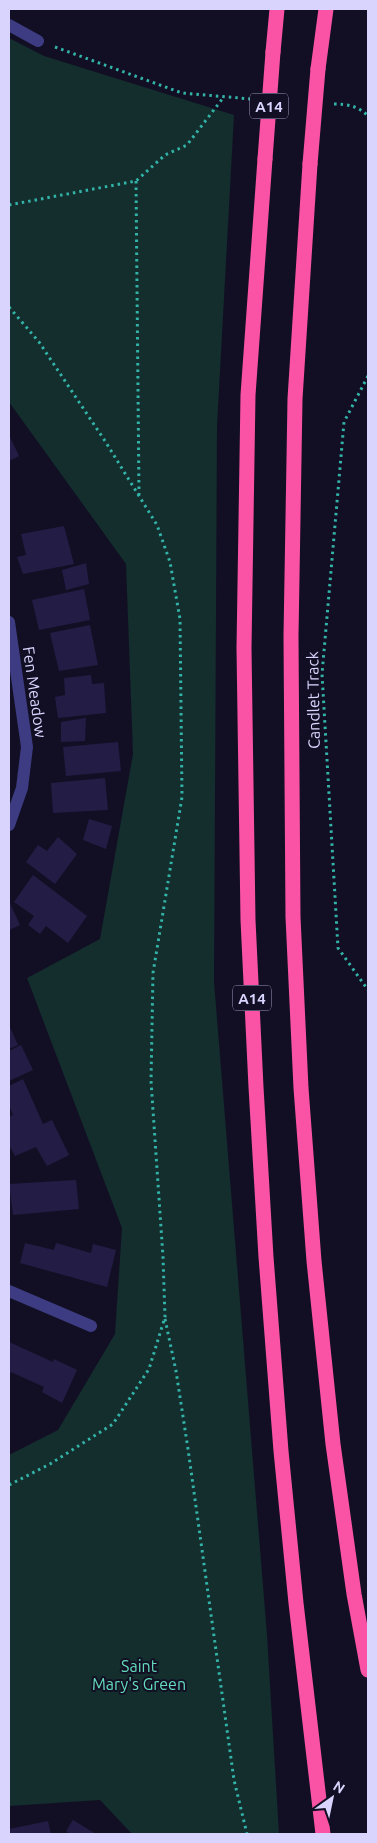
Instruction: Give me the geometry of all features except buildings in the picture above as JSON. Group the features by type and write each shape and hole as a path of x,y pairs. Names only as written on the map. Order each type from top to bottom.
{"highway":[{"name":"A14","path":"277,9 248,405 244,648 248,920 256,1097 281,1451 296,1603 323,1834"},
{"path":"326,9 318,69 310,164 295,399 291,636 293,917 301,1088 314,1261 332,1444 354,1594 368,1670"}],"street":[{"path":"9,25 38,41"},
{"name":"Fen Meadow","path":"9,622 27,747 22,788 9,825"},
{"path":"9,1291 91,1326"}],"path":[{"path":"38,41 182,94 252,99"},
{"path":"9,206 136,181 165,155 188,145 223,97"},
{"path":"331,104 350,105 364,111 368,116"},
{"path":"136,181 139,497"},
{"path":"9,307 39,342 105,441 157,525 170,562 180,619 182,796 153,973 151,1081 163,1257 165,1317 176,1371 188,1449 234,1780 247,1834"},
{"name":"Candlet Track","path":"368,376 344,422 322,674 338,948 368,990"},
{"path":"9,1485 50,1464 113,1424 150,1369 165,1317"}],"green space":[{"name":"Saint Mary's Green","path":"9,38 44,56 234,115 217,426 214,982 267,1635 279,1834 132,1834 100,1800 9,1806 9,1455 58,1430 115,1334 122,1228 27,978 100,939 133,754 126,564 9,402"}]}
